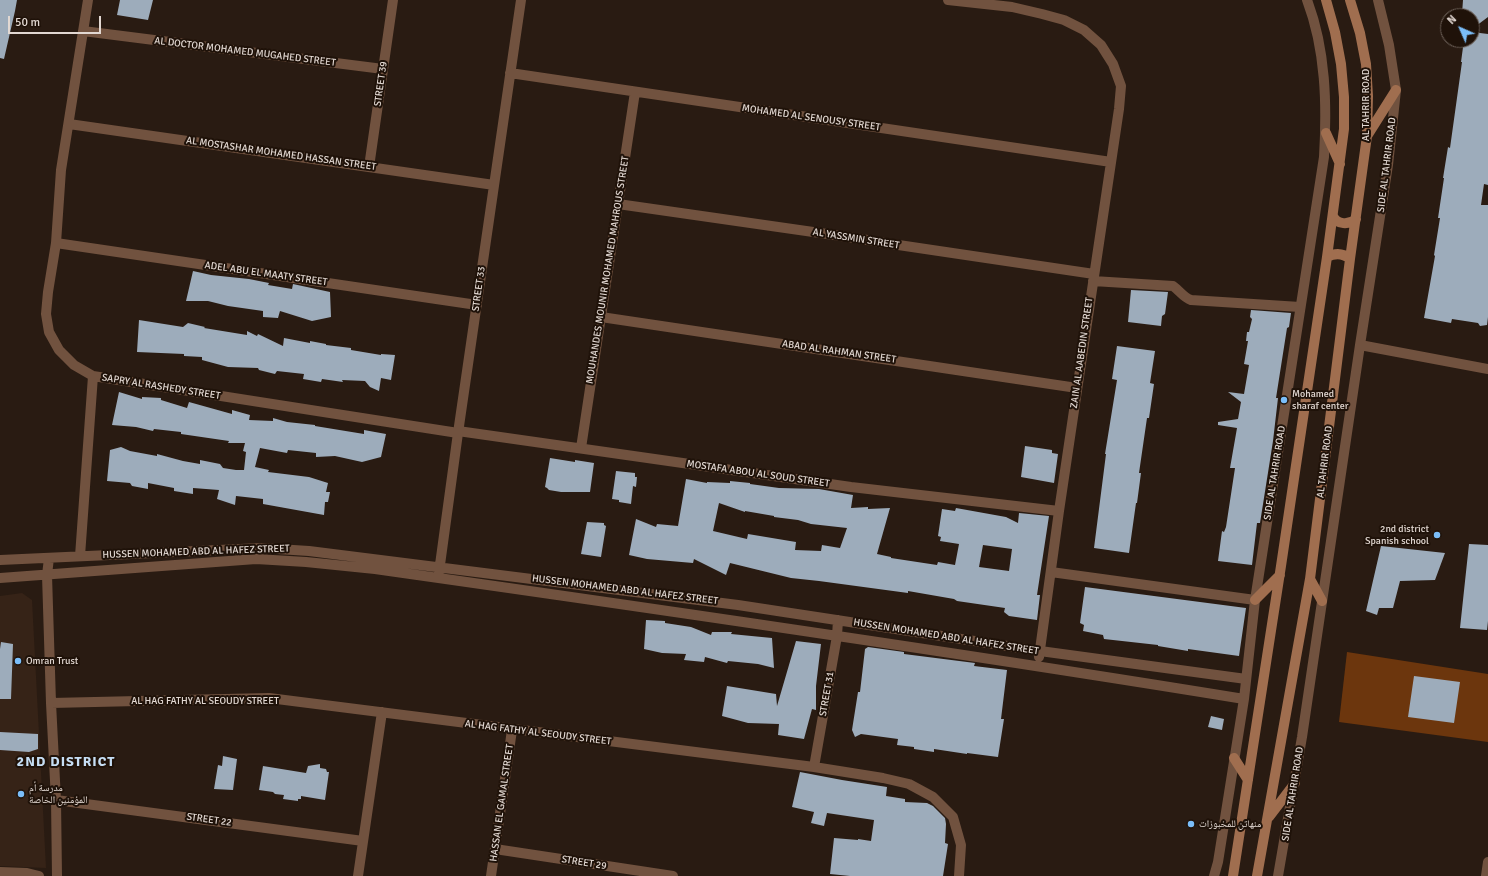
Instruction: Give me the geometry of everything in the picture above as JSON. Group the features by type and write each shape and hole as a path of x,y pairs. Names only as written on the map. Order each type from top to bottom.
{"street":[{"name":"SAPRY AL RASHEDY STREET","path":"88,0 61,170 56,243 46,314 49,332 59,350 74,365 93,376 458,432"},
{"name":"STREET 39","path":"369,167 392,0"},
{"name":"STREET 33","path":"439,578 476,305 521,0"},
{"name":"ZAIN AL AABEDIN STREET","path":"948,0 1012,7 1064,20 1084,30 1101,45 1113,64 1120,86 1119,109 1050,572 1038,665"},
{"name":"SIDE AL TAHRIR ROAD","path":"1214,876 1218,862 1244,698 1255,600 1324,157 1326,119 1323,74 1319,44 1307,0"},
{"path":"1233,876 1280,575 1327,258 1344,129 1344,97 1340,58 1335,32 1326,0"},
{"name":"AL TAHRIR ROAD","path":"1257,876 1310,579 1350,258 1367,136 1368,96 1366,64 1360,33 1350,0"},
{"name":"SIDE AL TAHRIR ROAD","path":"1278,876 1295,783 1388,165 1396,90 1389,44 1378,0"},
{"name":"AL DOCTOR MOHAMED MUGAHED STREET","path":"83,31 383,69"},
{"name":"MOHAMED AL SENOUSY STREET","path":"510,73 1111,162"},
{"path":"1367,136 1396,90"},
{"name":"MOUHANDES MOUNIR MOHAMED MAHROUS STREET","path":"581,448 635,92"},
{"name":"AL MOSTASHAR MOHAMED HASSAN STREET","path":"69,124 494,185"},
{"path":"1326,133 1340,165"},
{"name":"AL YASSMIN STREET","path":"618,204 855,238 1094,278 1174,286 1179,290 1183,297 1191,300 1300,307"},
{"path":"1333,216 1334,220 1342,223 1349,223 1356,219"},
{"name":"ADEL ABU EL MAATY STREET","path":"56,243 476,305"},
{"path":"1327,258 1338,254 1350,258"},
{"name":"ABAD AL RAHMAN STREET","path":"601,317 1077,388"},
{"path":"1360,345 1488,369"},
{"path":"80,556 93,376"},
{"name":"MOSTAFA ABOU AL SOUD STREET","path":"458,432 581,448 851,488 1059,511"},
{"name":"HUSSEN MOHAMED ABD AL HAFEZ STREET","path":"0,560 262,548 291,549 440,566 738,605 1040,651 1246,679"},
{"path":"0,872 22,873 38,876 58,875 47,574 49,558"},
{"name":"HUSSEN MOHAMED ABD AL HAFEZ STREET","path":"0,578 256,559 306,562 439,578 1038,665 1244,698"},
{"path":"1050,572 1255,600 1280,575"},
{"path":"1310,579 1322,601"},
{"name":"STREET 31","path":"814,767 837,636 838,620"},
{"name":"AL HAG FATHY AL SEOUDY STREET","path":"51,703 269,698 512,730 814,767 883,778 909,784 933,797 953,817 961,845 959,876"},
{"path":"358,876 382,712"},
{"name":"HASSAN EL GAMAL STREET","path":"491,876 512,730"},
{"path":"1234,758 1248,780"},
{"path":"1267,818 1295,783"},
{"name":"STREET 22","path":"56,800 363,841"},
{"name":"STREET 29","path":"495,849 615,872 673,876"},
{"path":"1486,876 1488,862"}],"shaded area":[{"path":"22,593 32,600 46,868 0,866 0,596"},
{"path":"1347,652 1488,674 1488,742 1339,722"}],"building":[{"path":"0,0 17,0 4,59 0,58"},
{"path":"120,0 153,0 148,20 117,15"},
{"path":"1463,0 1488,0 1488,17 1480,23 1480,8 1462,8"},
{"path":"1480,33 1488,34 1488,185 1484,184 1481,205 1488,205 1488,317 1487,325 1480,326 1478,323 1452,319 1451,323 1424,318 1435,256 1443,178 1448,147 1450,148 1463,48 1480,48"},
{"path":"193,271 211,275 249,279 269,283 268,285 292,289 293,284 330,292 331,317 312,321 280,311 278,318 263,317 263,311 228,306 208,301 186,301"},
{"path":"1131,290 1168,292 1165,314 1162,316 1161,326 1128,322"},
{"path":"1251,310 1291,313 1289,327 1287,328 1276,398 1278,398 1273,441 1260,523 1257,523 1252,565 1218,561 1222,531 1224,532 1226,527 1235,468 1230,468 1237,428 1218,425 1218,422 1238,419 1241,402 1228,392 1244,394 1249,365 1244,364 1248,341 1246,341 1247,332 1249,332 1252,319 1250,317"},
{"path":"139,320 183,327 188,323 205,327 204,328 247,335 247,331 257,336 258,334 283,346 284,338 351,348 351,350 381,355 395,355 391,380 381,378 379,391 370,387 365,381 342,380 343,382 322,379 321,382 303,379 304,374 277,371 275,374 259,370 258,368 228,367 202,360 202,357 184,356 184,354 137,352"},
{"path":"1117,346 1155,351 1150,383 1154,384 1149,418 1147,418 1139,473 1141,473 1137,503 1129,553 1094,548 1105,454 1117,380 1112,379"},
{"path":"119,392 142,399 142,397 161,398 161,400 187,408 189,402 232,414 232,410 250,415 249,420 273,421 273,418 287,422 315,425 364,434 364,430 386,434 381,457 362,462 335,456 316,457 316,453 288,450 287,453 260,448 255,467 269,470 268,472 309,477 328,483 326,492 330,492 328,502 325,502 324,515 263,504 263,499 236,496 235,505 217,499 219,490 193,488 193,494 174,491 174,488 148,483 148,489 132,486 130,483 107,481 110,450 121,447 130,451 157,456 157,454 183,461 200,464 200,460 220,464 223,468 244,470 246,452 243,451 245,443 228,443 229,441 181,434 181,432 154,429 153,431 136,427 112,425"},
{"path":"1025,446 1052,450 1052,453 1058,454 1054,483 1021,477"},
{"path":"550,458 594,463 590,492 561,492 549,490 545,487"},
{"path":"616,471 635,473 635,477 637,477 636,487 633,486 631,504 612,499"},
{"path":"686,479 707,483 730,483 730,481 779,488 819,489 853,495 851,508 890,508 877,554 891,558 937,565 938,562 955,565 959,544 940,541 941,537 938,536 942,509 955,511 956,508 1006,517 1018,523 1019,513 1049,516 1037,595 1040,595 1037,620 1009,616 1004,612 1005,608 957,601 954,599 908,591 908,593 791,578 730,563 726,575 694,559 693,563 647,559 629,555 636,519 656,527 657,524 678,526","holes":["719,503 745,512 798,520 811,524 847,528 840,548 822,545 821,551 795,550 796,542 748,534 747,539 713,531","983,545 1012,549 1009,571 979,567"]},
{"path":"587,522 604,523 606,526 601,557 581,554"},
{"path":"1469,544 1488,545 1487,630 1460,628"},
{"path":"1381,546 1445,553 1435,580 1400,581 1393,608 1379,608 1377,615 1366,611"},
{"path":"1085,587 1246,608 1239,656 1188,649 1188,651 1158,645 1104,639 1103,635 1083,631 1084,625 1080,623"},
{"path":"646,620 665,621 665,623 691,627 711,635 712,632 732,632 731,634 772,638 774,668 758,664 728,661 727,663 705,657 704,662 684,660 686,654 662,653 644,649"},
{"path":"796,641 821,644 816,686 816,710 812,709 804,739 778,735 779,724 748,723 722,716 727,686 776,694 777,706"},
{"path":"1,642 13,644 11,699 0,699"},
{"path":"868,647 904,652 904,654 975,663 974,666 1007,670 1001,719 1004,719 998,757 934,749 934,752 914,749 914,747 897,745 898,739 861,734 855,737 852,730 858,692 860,692 865,649"},
{"path":"1414,676 1460,682 1454,723 1408,717"},
{"path":"1211,716 1224,719 1222,730 1208,727"},
{"path":"0,732 38,734 38,749 29,752 0,750"},
{"path":"223,756 237,759 233,790 214,789 218,765 222,766"},
{"path":"320,764 320,768 326,769 327,772 329,772 325,800 301,796 301,799 298,799 298,801 283,799 284,795 259,790 263,766 306,773 308,766"},
{"path":"800,772 887,787 886,796 905,799 905,802 927,803 933,806 945,818 946,824 945,843 948,844 943,876 850,876 830,874 834,838 871,841 874,820 827,813 824,826 811,823 814,812 792,807"}],"place":[{"name":"Mohamed sharaf center","path":"1284,400"},
{"name":"2nd district Spanish school","path":"1437,535"},
{"name":"Omran Trust","path":"18,661"},
{"name":"مدرسة أم المؤمنين الخاصة","path":"21,794"},
{"name":"منهاتن للمخبوزات","path":"1191,824"}],"district":[{"name":"2ND DISTRICT","path":"66,762"}]}
